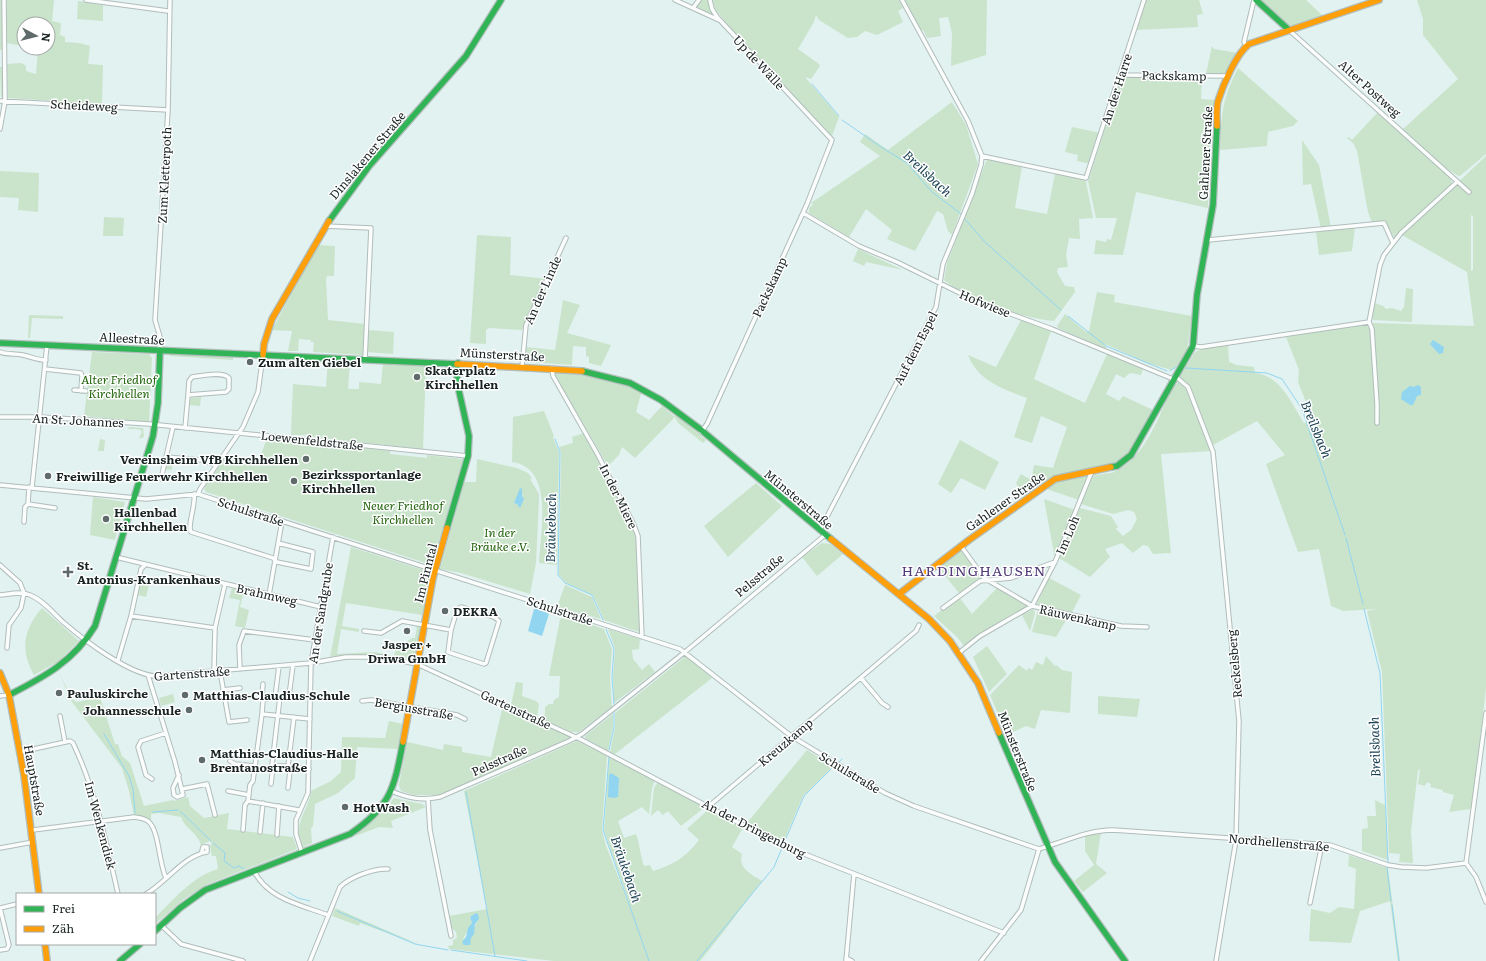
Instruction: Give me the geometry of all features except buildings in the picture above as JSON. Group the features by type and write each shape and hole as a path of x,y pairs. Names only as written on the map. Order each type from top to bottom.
{"main road":[{"name":"Dinslakener Straße","path":"263,355 266,348 267,334 272,319 325,226 370,165 455,71 478,39 501,0"},
{"name":"Alter Postweg","path":"1255,0 1289,30"},
{"path":"1246,45 1379,0"},
{"name":"Gahlener Straße","path":"899,594 1018,503 1055,479 1117,466 1131,455 1140,442 1193,346 1197,295 1208,240 1213,205 1217,108 1221,91 1246,45"},
{"name":"Alleestraße","path":"0,343 263,355"},
{"path":"9,695 43,678 68,661 86,642 98,617 155,425 160,350"},
{"name":"Münsterstraße","path":"263,355 552,368 600,373 629,382 664,402 899,594 945,634 960,652 978,683 1047,847 1055,862 1125,961"},
{"name":"Im Pinntal","path":"391,791 398,770 435,570 468,456 468,425 457,382 458,363"},
{"name":"Hauptstraße","path":"0,673 9,695 20,752 33,830 40,893"},
{"path":"156,930 193,897 219,884 345,837 359,829 379,810 391,791"},
{"path":"45,945 47,961"},
{"path":"120,961 139,945"}],"street":[{"path":"0,129 5,101 4,0"},
{"path":"86,0 168,11"},
{"name":"Zum Kletterpoth","path":"160,350 160,336 155,320 168,110 168,11 170,0"},
{"name":"Up de Wälle","path":"675,0 722,22 832,140"},
{"path":"693,8 699,0"},
{"path":"710,0 712,9 722,22"},
{"path":"902,0 968,121 982,156"},
{"name":"An der Harre","path":"982,156 1086,178 1144,0"},
{"path":"1246,45 1244,42 1255,0"},
{"name":"Alter Postweg","path":"1289,30 1469,192"},
{"name":"Packskamp","path":"1121,74 1228,76"},
{"name":"Scheideweg","path":"0,100 168,110"},
{"name":"Packskamp","path":"701,432 707,424 803,213 832,140"},
{"name":"Auf dem Espel","path":"820,530 825,524 936,307 943,264 978,178 982,156"},
{"path":"1377,423 1372,329 1369,322 1380,265 1393,243 1405,229 1458,182"},
{"name":"Hofwiese","path":"803,213 859,246 978,302 1052,329 1174,378"},
{"path":"1208,240 1384,223 1393,243"},
{"path":"325,226 371,228 365,360"},
{"name":"An der Linde","path":"522,367 526,325 566,238"},
{"path":"1193,346 1201,347 1284,336 1369,322"},
{"path":"24,522 25,507 28,504 41,417 47,345"},
{"path":"0,352 23,355 34,360 46,360"},
{"path":"263,355 258,392 240,432 196,494 195,507 190,528 191,532 275,560 277,562 310,570 314,555 312,552 278,543"},
{"name":"In der Miere","path":"552,368 553,376 598,454 633,522 638,536 642,636"},
{"path":"45,370 81,373 81,391"},
{"path":"185,428 189,381 192,378 219,375 226,375 229,378 229,389 226,392 188,395"},
{"name":"Reckelsberg","path":"1174,378 1188,387 1214,452 1239,721 1236,837 1216,961"},
{"path":"74,390 86,391"},
{"name":"An St. Johannes","path":"0,417 41,417 155,425"},
{"name":"Loewenfeldstraße","path":"155,425 240,432 468,456"},
{"path":"161,479 173,427"},
{"path":"166,457 201,460 216,465"},
{"name":"Im Loh","path":"1032,606 1056,562 1092,471"},
{"name":"Schulstraße","path":"0,485 146,499 196,494 642,636 685,652 791,736 893,796 914,806 1039,849"},
{"path":"28,504 55,508"},
{"path":"269,594 282,521"},
{"name":"Pelsstraße","path":"391,791 413,799 428,800 447,795 576,737 685,652 825,534"},
{"name":"An der Sandgrube","path":"302,853 296,834 296,820 299,810 308,795 311,663 333,537"},
{"name":"Räuwenkamp","path":"961,546 984,578 1032,606 1121,626 1146,627"},
{"name":"Brahmweg","path":"120,558 321,607"},
{"path":"943,608 980,581 1011,578 1056,562"},
{"name":"Gartenstraße","path":"0,565 20,583 24,593 35,597 86,642 148,675 160,677 293,665 343,658 375,657 417,664 576,737"},
{"path":"118,660 131,616 141,570 145,565"},
{"path":"214,672 215,628 225,584"},
{"path":"0,595 24,593 20,608 9,625 7,648"},
{"path":"960,652 980,636 1032,606"},
{"path":"460,607 494,617 499,621 485,664 448,652 451,630 457,610 460,607"},
{"path":"131,616 215,628"},
{"path":"364,631 381,633 402,621 451,630"},
{"name":"Kreuzkamp","path":"709,806 861,678 916,630 919,625"},
{"path":"240,670 239,645 244,631 315,640"},
{"path":"264,699 274,699 275,697 287,698 289,696 293,665"},
{"path":"275,697 279,666"},
{"path":"220,671 229,722 247,720"},
{"path":"148,675 179,775 182,789 181,796 177,797 174,795 173,788 179,775"},
{"path":"861,678 882,704 888,707"},
{"path":"243,830 245,805 248,802 255,766 264,699 262,697 263,684"},
{"path":"223,690 240,688"},
{"path":"0,696 9,695"},
{"path":"271,784 280,697"},
{"name":"Bergiusstraße","path":"362,701 370,700 456,715 465,719"},
{"path":"1486,713 1466,863 1472,870 1486,902"},
{"path":"262,714 310,719"},
{"path":"20,752 65,742 60,716"},
{"path":"288,788 290,771 288,766 294,717"},
{"path":"152,779 146,775 138,747 139,743 166,733"},
{"name":"An der Dringenburg","path":"576,737 779,844 1004,933"},
{"name":"Im Wenkendiek","path":"65,742 70,741 73,743 82,761 93,791 102,821 118,893"},
{"path":"230,761 235,764 255,766"},
{"path":"273,766 288,766 309,769"},
{"path":"182,789 207,784 215,815"},
{"path":"228,791 249,795"},
{"path":"428,800 428,819 451,936"},
{"path":"248,802 299,810"},
{"path":"260,832 263,804"},
{"path":"277,834 279,806"},
{"path":"33,830 134,817 149,822 154,828 162,871 166,878"},
{"name":"Nordhellenstraße","path":"1047,847 1101,830 1236,837 1330,845 1401,868 1426,868 1466,863"},
{"path":"0,848 34,842"},
{"path":"1310,903 1322,844"},
{"path":"981,961 1021,910 1039,849 1047,847"},
{"path":"147,893 202,851"},
{"path":"310,961 337,891 343,884 380,869 388,869"},
{"path":"254,871 262,884 271,892 328,915"},
{"path":"852,961 846,960 854,874"},
{"path":"0,950 7,949 9,946 0,908 16,904"},
{"path":"161,925 181,944 243,961"}],"green space":[{"path":"0,0 3,0 3,50 0,50"},
{"path":"7,0 54,0 52,16 16,16 16,45 7,43"},
{"path":"701,0 709,0 715,17 696,8"},
{"path":"713,0 899,0 903,8 898,11 903,22 877,35 865,31 857,37 848,38 819,20 816,15 814,22 798,49 820,66 811,79 805,77 839,117 832,136 732,30 715,9"},
{"path":"905,0 987,0 986,55 951,66 952,33 948,17 939,18 941,36 927,38 923,30 919,30"},
{"path":"1145,0 1199,0 1203,14 1197,15 1198,27 1136,30"},
{"path":"1261,0 1306,0 1323,16 1292,26 1288,25"},
{"path":"1417,0 1486,0 1486,154 1460,176 1448,170 1403,129 1458,79 1423,35 1423,19"},
{"path":"78,1 103,5 103,21 77,19"},
{"path":"56,22 61,23 60,35 65,37 65,42 79,43 90,46 88,64 103,65 102,104 8,98 7,64 21,63 26,66 26,71 36,74 37,56 56,56"},
{"path":"1212,46 1214,49 1238,53 1227,74 1206,74"},
{"path":"0,67 3,67 4,93 1,98"},
{"path":"1238,68 1298,121 1293,126 1268,132 1267,146 1220,150 1223,108"},
{"path":"1202,76 1201,99 1216,100 1214,122 1210,122 1208,208 1136,192 1123,255 1094,254 1096,240 1106,242 1107,239 1111,240 1117,218 1096,218 1088,181 1121,79 1126,77"},
{"path":"952,102 966,125 978,164 952,235 948,231 943,214 937,211 915,251 887,239 892,230 866,209 849,237 809,213 809,208 813,205 811,203 880,156 860,142 865,134 888,150"},
{"path":"1377,113 1449,176 1452,182 1451,185 1395,238 1385,222 1372,223 1368,212 1357,151 1353,143 1347,138 1349,137 1352,140"},
{"path":"1072,127 1101,133 1091,164 1077,161 1078,155 1065,152"},
{"path":"1302,140 1319,165 1331,228 1321,229 1311,184 1303,185"},
{"path":"1486,156 1486,689 1472,807 1470,809 1449,812 1454,795 1443,792 1443,790 1430,787 1431,784 1427,782 1425,786 1418,784 1420,770 1418,770 1411,831 1413,863 1399,862 1400,854 1389,853 1382,672 1367,611 1376,609 1343,611 1331,606 1319,549 1298,552 1266,464 1285,455 1257,421 1213,445 1192,390 1180,377 1195,352 1204,348 1228,344 1229,362 1237,365 1254,367 1255,373 1272,379 1290,399 1304,423 1313,420 1298,382 1299,370 1286,337 1365,324 1370,329 1376,409 1375,422 1378,421 1373,323 1474,326 1467,272 1402,235","holes":["1471,215 1473,216 1473,270 1471,271"]},
{"path":"987,159 1022,166 1015,208 1047,214 1055,174 1084,180 1086,182 1093,218 1079,219 1080,239 1069,238 1066,255 1068,267 1058,268 1057,272 1065,286 1074,287 1075,292 1054,321 1027,316 996,307 967,294 944,280 947,263"},
{"path":"0,171 39,173 38,212 18,210 19,198 0,197"},
{"path":"104,217 124,218 123,236 103,236"},
{"path":"1355,227 1352,251 1319,255 1316,232"},
{"path":"477,235 511,237 510,275 547,279 522,330 489,328 486,330 486,344 470,343"},
{"path":"317,245 335,246 334,276 327,276 326,280 328,320 365,324 363,355 313,352 314,342 311,342 311,340 299,339 298,351 288,351 292,331 272,330"},
{"path":"858,249 903,270 866,262 864,266 853,261"},
{"path":"1406,288 1413,289 1412,322 1373,320 1372,306 1374,307 1375,303 1386,309 1392,308 1401,311 1404,307"},
{"path":"1097,292 1115,295 1114,302 1192,316 1187,351 1180,363 1171,370 1147,363 1105,344 1107,350 1058,328 1057,326 1065,314 1086,332 1089,331"},
{"path":"563,300 580,305 567,333 611,345 601,366 589,363 589,357 586,356 586,347 573,346 572,365 528,362 526,360 525,347 555,350"},
{"path":"29,315 63,316 63,319 32,318 30,338 28,338"},
{"path":"1021,320 1051,331 1034,379 1085,403 1107,354 1143,369 1141,375 1130,373 1124,378 1116,374 1106,394 1119,401 1123,396 1153,410 1133,446 1122,458 1101,468 1044,483 1032,477 1034,465 1053,468 1067,427 1041,416 1032,443 1014,437 1027,398 1000,387 985,378 972,364 968,355 996,367"},
{"path":"368,330 394,332 393,354 367,352"},
{"name":"Alter Friedhof Kirchhellen","path":"92,352 149,354 152,358 149,423 84,416"},
{"path":"169,354 233,357 233,360 170,356"},
{"path":"328,361 350,362 348,389 359,389 359,382 381,384 383,363 426,366 423,449 312,437 311,435 291,435 293,384 326,387"},
{"path":"555,371 601,377 626,384 635,388 641,394 636,412 649,420 662,406 675,417 635,458 622,447 619,455 608,466 554,374"},
{"path":"1178,382 1186,389 1212,451 1161,454 1171,553 1153,554 1148,546 1143,545 1133,553 1122,543 1105,549 1110,557 1090,577 1059,558 1080,508 1111,516 1118,527 1116,529 1123,536 1131,530 1137,519 1134,512 1128,510 1113,514 1081,504 1092,476 1114,472 1125,466 1134,457 1143,447 1172,388"},
{"path":"201,397 200,406 189,405 191,398"},
{"path":"544,411 559,452 557,565 539,563 542,519 540,488 534,476 526,467 512,462 513,417"},
{"path":"676,414 706,440 703,443 678,423 675,417"},
{"path":"129,427 143,428 144,437 139,439 142,431 138,429 128,429"},
{"path":"584,433 633,527 636,540 641,631 639,632 604,620 593,595 566,583 559,575 561,452 559,447 573,443 572,437"},
{"path":"267,438 390,451 390,454 427,458 427,455 463,459 432,565 206,492 204,488 225,458 249,465 251,460 258,463"},
{"path":"100,439 105,440 104,451 98,451"},
{"path":"960,440 999,462 985,490 961,478 951,493 938,484"},
{"name":"In der Bräuke e.V.","path":"477,459 517,468 528,473 532,478 530,479 539,494 539,499 536,563 530,594 461,573 440,569 464,482 476,482","holes":["521,488 523,498 518,504 514,503"]},
{"path":"167,460 172,460 172,470 164,469"},
{"path":"1021,474 1041,486 1024,497 1016,483"},
{"path":"1086,476 1088,478 1079,500 1044,488 1066,479"},
{"path":"756,483 782,506 728,557 704,526"},
{"name":"Hallenbad Kirchhellen","path":"93,497 125,502 115,540 90,535"},
{"path":"1044,499 1075,510 1055,559"},
{"path":"822,543 830,544 843,554 817,576 802,557"},
{"name":"Neuer Friedhof Kirchhellen","path":"351,547 430,572 422,615 346,603 342,626 359,629 359,632 341,629 337,654 375,652 394,656 396,649 412,638 415,638 417,626 420,627 414,660 379,655 333,656 330,658"},
{"path":"962,550 982,577 981,580 959,593 938,567"},
{"path":"1049,578 1081,595 1071,614 1038,606 1037,603"},
{"path":"141,579 150,581 146,597 138,595"},
{"path":"565,585 592,597 601,619 557,607"},
{"path":"998,587 1027,605 1027,608 984,631 964,646 957,637 934,616 959,597 972,614"},
{"path":"232,588 244,591 240,607 249,610 245,628 235,626 240,600 229,598"},
{"path":"42,608 79,641 59,661 34,675 25,649 26,640 27,632 31,624"},
{"path":"1034,609 1035,613 1030,631 1022,615"},
{"path":"1038,610 1068,617 1056,637 1032,632"},
{"path":"570,617 604,629 612,649 610,678 612,707 579,732 572,732 542,719 545,714 545,707 549,704 553,704 554,700 559,697 560,676 549,676 560,619"},
{"path":"608,629 640,639 639,649 632,650 633,659 642,670 649,664 655,672 614,703 613,679 615,649"},
{"path":"987,646 1007,674 989,692 973,657"},
{"path":"686,656 712,678 615,754 610,752 615,727 615,713"},
{"path":"1046,656 1055,666 1056,665 1062,670 1072,672 1070,713 1041,710 1035,729 1026,726 1007,735 990,695 1019,665 1027,671 1028,668 1032,670 1036,662 1043,665"},
{"path":"59,673 73,700 77,702 100,697 115,744 118,744 122,756 130,763 144,806 188,797 190,806 204,818 229,813 227,829 293,837 297,849 208,884 184,899 156,923 156,917 184,889 200,877 218,869 216,856 212,856 210,846 212,843 210,841 201,845 197,837 185,824 181,817 159,813 151,814 151,821 142,816 134,816 129,791 122,768 72,702"},
{"path":"516,682 523,683 522,696 536,701 539,704 537,717 511,705"},
{"path":"173,694 175,702 161,706 159,698"},
{"path":"1098,696 1140,699 1137,717 1098,714"},
{"path":"503,705 570,736 570,738 439,795 414,795 401,791 399,785 407,742 443,750 444,744 462,747 462,752 491,757"},
{"path":"613,714 613,727 608,751 585,738 585,736"},
{"path":"389,721 403,724 398,749 357,747 355,778 338,793 315,804 313,826 311,828 312,843 303,847 299,832 300,825 310,798 311,791 331,781 341,772 342,737 385,738"},
{"path":"577,741 607,756 602,830 606,846 633,914 604,831 609,757 655,780 652,788 649,814 642,807 618,821 624,838 636,834 644,866 650,865 653,871 667,866 684,856 699,840 687,829 710,808 744,826 732,847 742,854 742,863 750,874 762,881 700,961 554,961 449,949 448,946 453,945 453,940 457,938 456,932 451,927 449,916 487,909 464,791","holes":["470,917 479,919 470,938 463,939 472,923"]},
{"path":"807,750 833,766 803,796 783,843 746,824"},
{"path":"658,782 704,805 705,807 681,826 668,811 663,815 658,810 651,816 654,788"},
{"path":"394,798 422,804 426,807 391,821 393,828 379,827 350,838 384,811"},
{"path":"1375,800 1385,805 1388,860 1362,851 1362,829 1368,828 1367,816 1376,816"},
{"path":"1101,832 1096,864 1107,873 1083,892 1074,881 1094,865 1085,851 1085,835"},
{"path":"1349,855 1388,868 1400,961 1398,961 1390,901 1360,911 1351,943 1309,941 1311,909 1330,913 1339,907 1354,909 1356,869 1348,866"},
{"path":"335,908 420,945 360,923 359,926 332,916"}],"water":[{"path":"1433,340 1444,347 1443,353 1439,354 1430,344"},
{"path":"1418,385 1421,387 1421,395 1417,396 1413,405 1410,405 1401,399 1402,392 1410,386 1414,387"},
{"path":"520,488 522,489 522,496 524,499 520,508 514,503"},
{"path":"536,608 549,614 542,636 528,631 534,609"},
{"path":"611,773 619,778 618,797 614,798 608,797 609,775"},
{"path":"476,913 478,914 479,919 475,924 474,934 471,938 470,945 464,945 462,942 466,937 468,928 472,923 470,917"}],"waterway":[{"name":"Breilsbach","path":"812,84 839,116"},
{"name":"Breilsbach","path":"842,120 907,163 932,192 961,214"},
{"name":"Breilsbach","path":"964,218 985,242 1061,310"},
{"name":"Breilsbach","path":"1068,316 1106,346 1167,371"},
{"name":"Breilsbach","path":"1170,371 1176,367"},
{"name":"Breilsbach","path":"1186,368 1267,373 1282,379 1302,409 1345,535"},
{"name":"Bräukebach","path":"555,439 560,452 558,575 565,583 592,595 603,620"},
{"name":"Breilsbach","path":"1346,538 1363,604"},
{"name":"Breilsbach","path":"1364,609 1380,673 1388,862"},
{"name":"Bräukebach","path":"606,629 614,649 612,678 614,704"},
{"name":"Bräukebach","path":"609,750 614,727 614,713"},
{"path":"104,734 129,776 133,789 135,813"},
{"name":"Bräukebach","path":"609,757 603,830 649,961"},
{"path":"839,762 842,759"},
{"path":"784,843 804,796 834,766"},
{"path":"466,792 495,956"},
{"path":"153,812 178,810"},
{"path":"180,811 211,841"},
{"path":"213,843 225,853 224,861 234,868 239,866 244,869"},
{"path":"697,961 774,867 782,848"},
{"name":"Breilsbach","path":"1387,867 1391,901"},
{"path":"288,892 298,898 310,901"},
{"name":"Breilsbach","path":"1392,905 1399,961"},
{"path":"337,911 415,944 448,950"},
{"path":"451,950 527,961"}],"traffic: fast":[{"path":"329,221 370,165 466,56 501,0"},
{"path":"1256,0 1289,30"},
{"path":"1111,467 1117,466 1131,455 1193,346 1197,295 1213,205 1217,126"},
{"path":"0,343 457,364"},
{"path":"9,695 34,682 57,667 78,649 95,626 153,436 158,403 160,350"},
{"path":"447,528 468,456 469,436 457,382 458,363"},
{"path":"582,371 630,383 661,400 700,429 831,539"},
{"path":"999,733 1055,862 1125,961"},
{"path":"156,930 180,908 205,890 350,834 364,824 382,805 388,795 397,772 403,742"},
{"path":"120,961 139,945"}],"traffic: slow":[{"path":"1217,126 1217,104 1223,87 1230,70 1239,55 1249,44 1379,0"},
{"path":"263,355 264,344 272,319 329,221"},
{"path":"457,364 582,371"},
{"path":"899,594 969,540 1055,479 1111,467"},
{"path":"403,742 433,578 447,528"},
{"path":"831,539 929,619 950,641 978,683 999,733"},
{"path":"0,673 9,695 24,775 39,893"},
{"path":"45,945 47,961"}],"place":[{"name":"Zum alten Giebel","path":"250,362"},
{"name":"Skaterplatz Kirchhellen","path":"417,377"},
{"name":"Vereinsheim VfB Kirchhellen","path":"306,459"},
{"name":"Freiwillige Feuerwehr Kirchhellen","path":"48,476"},
{"name":"Bezirkssportanlage Kirchhellen","path":"294,481"},
{"name":"Hallenbad Kirchhellen","path":"106,519"},
{"name":"St. Antonius-Krankenhaus","path":"68,572"},
{"name":"DEKRA","path":"445,611"},
{"name":"Jasper + Driwa GmbH","path":"407,631"},
{"name":"Pauluskirche","path":"59,693"},
{"name":"Matthias-Claudius-Schule","path":"185,695"},
{"name":"Johannesschule","path":"189,710"},
{"name":"Matthias-Claudius-Halle Brentanostraße","path":"202,760"},
{"name":"HotWash","path":"345,807"}],"district":[{"name":"HARDINGHAUSEN","path":"974,570"}]}
